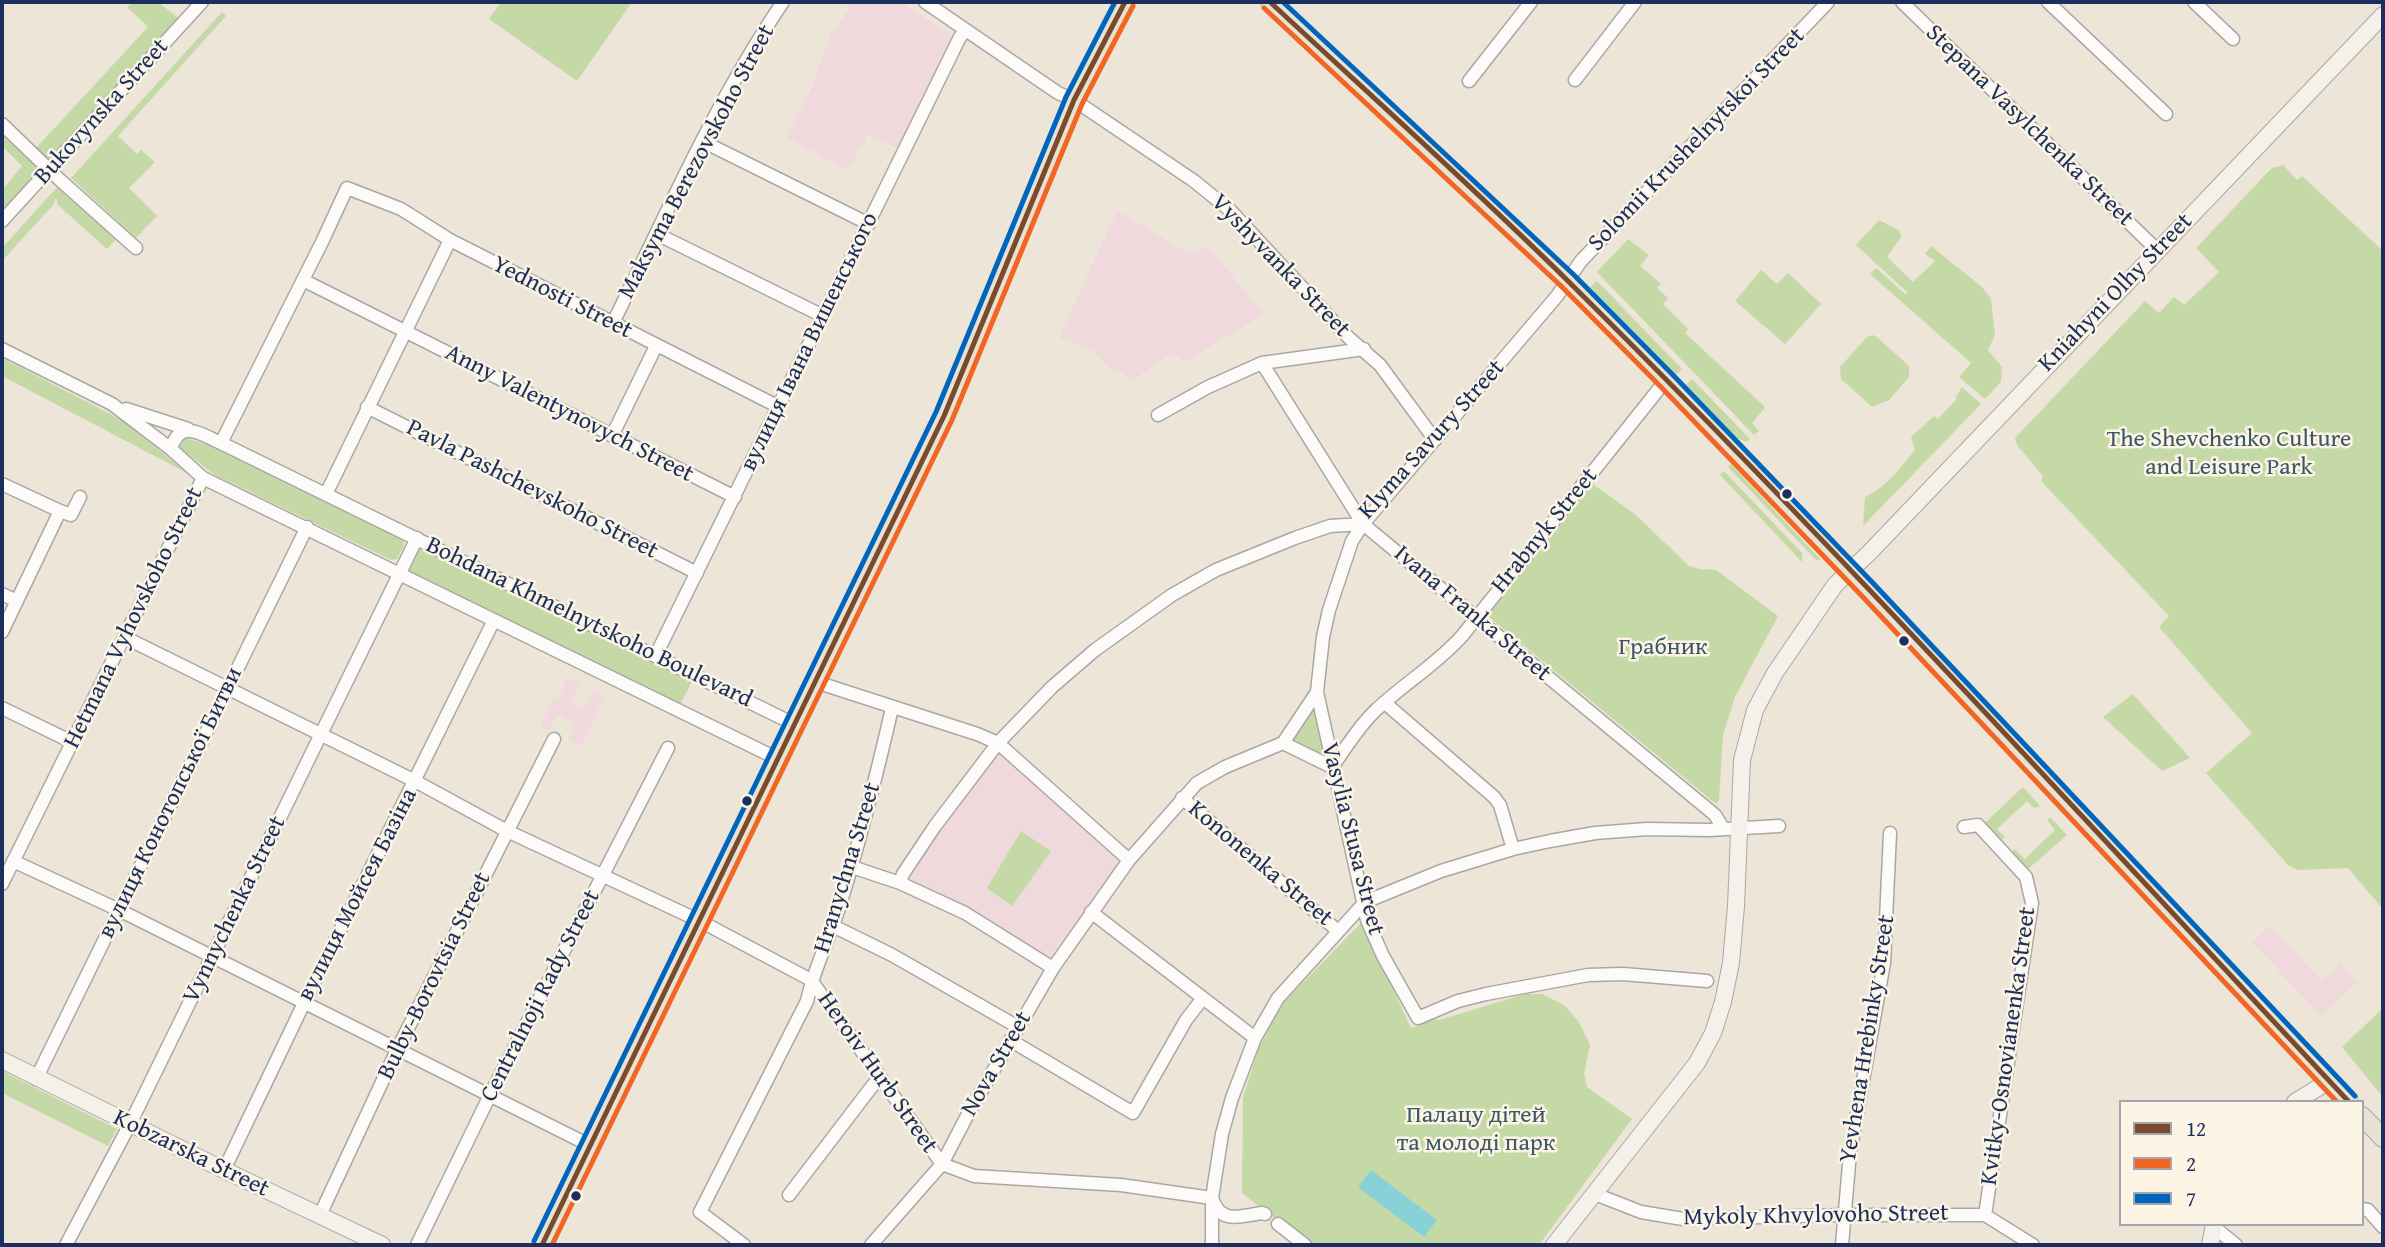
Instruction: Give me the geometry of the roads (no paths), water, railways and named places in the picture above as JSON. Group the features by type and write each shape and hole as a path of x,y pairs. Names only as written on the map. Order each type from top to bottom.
{"main road":[{"path":"542,1245 962,378 1074,100 1125,2"},
{"path":"1270,2 1567,280 1666,380 1850,571 2347,1100"},
{"path":"2364,1118 2383,1138"}],"street":[{"name":"Bukovynska Street","path":"2,221 202,2"},
{"name":"Maksyma Berezovskoho Street","path":"612,323 702,141 757,40 783,2"},
{"name":"Vyshyvanka Street","path":"925,2 1194,181 1230,211 1349,338 1380,365 1435,440"},
{"path":"1469,81 1531,2"},
{"path":"1575,80 1635,2"},
{"name":"Solomii Krushelnytskoi Street","path":"1567,280 1581,261 1828,2"},
{"name":"Stepana Vasylchenka Street","path":"1902,2 2157,250"},
{"path":"2048,2 2166,114"},
{"path":"2194,2 2233,39"},
{"name":"Kniahyni Olhy Street","path":"1555,1245 1697,1063 1713,1033 1731,963 1737,906 1731,828 1742,760 1755,710 1775,673 1835,585 2383,15"},
{"name":"вулиця Івана Вишенського","path":"656,655 960,37 966,30"},
{"path":"2,124 136,248"},
{"path":"702,141 869,224"},
{"name":"Yednosti Street","path":"303,280 347,188 401,209 450,240 779,407"},
{"path":"657,233 823,316"},
{"path":"326,494 450,240"},
{"path":"221,443 303,280"},
{"name":"Anny Valentynovych Street","path":"303,280 735,497"},
{"name":"Klyma Savury Street","path":"900,883 935,826 998,743 1073,668 1145,614 1189,584 1216,570 1330,526 1363,524 1557,296 1567,280"},
{"path":"612,436 656,346"},
{"path":"2,349 112,404 189,429 221,443 417,538"},
{"path":"1158,415 1208,387 1262,363 1364,349"},
{"name":"Ivana Franka Street","path":"1262,363 1363,524 1731,828"},
{"name":"Hrabnyk Street","path":"1332,767 1364,723 1443,656 1476,618 1666,380"},
{"path":"112,404 171,449"},
{"name":"Pavla Pashchevskoho Street","path":"367,407 697,573"},
{"name":"Hetmana Vyhovskoho Street","path":"2,884 203,478 171,449 174,438 189,429"},
{"name":"Bohdana Khmelnytskoho Boulevard","path":"203,478 778,759"},
{"path":"2,484 71,514 80,497"},
{"path":"2,632 60,511"},
{"path":"1332,767 1283,743 1317,692 1329,610 1352,541 1363,524"},
{"name":"вулиця Конотопської Битви","path":"36,1079 307,527"},
{"name":"Bohdana Khmelnytskoho Boulevard","path":"399,572 417,538 796,724"},
{"name":"Vynnychenka Street","path":"66,1245 130,1124 399,572"},
{"path":"2,594 17,601"},
{"name":"вулиця Мойсея Базіна","path":"224,1170 494,620"},
{"name":"Heroiv Hurb Street","path":"124,637 415,780 507,831 700,921 811,981 942,1164 975,1176 1121,1185 1212,1198 1216,1210 1223,1215 1234,1217 1265,1214"},
{"path":"816,682 998,743 1129,860"},
{"name":"Vasylia Stusa Street","path":"1317,692 1367,920 1383,956 1418,1017 1458,1001 1486,994 1588,975 1623,974 1707,981"},
{"path":"1385,703 1494,797 1500,805 1513,849"},
{"path":"2,708 72,742"},
{"name":"Hranychna Street","path":"744,1245 699,1212 807,1001 811,981 852,867 892,708"},
{"name":"Bulby-Borovtsia Street","path":"320,1215 397,1050 554,739"},
{"name":"Nova Street","path":"871,1245 942,1164 1053,968 1129,860 1197,783 1224,767 1283,743"},
{"name":"Centralnoji Rady Street","path":"417,1245 490,1095 668,748"},
{"name":"Kononenka Street","path":"1182,798 1338,931"},
{"name":"Kvitky-Osnovianenka Street","path":"1964,827 1978,825 2026,877 2032,903 1986,1215"},
{"path":"1212,1245 1212,1198 1222,1134 1231,1098 1255,1038 1278,998 1365,902 1441,871 1513,849 1595,833 1779,826"},
{"name":"Yevhena Hrebinky Street","path":"1842,1245 1850,1153 1884,963 1890,833"},
{"path":"13,861 119,910 591,1146"},
{"path":"852,867 900,883 965,913 1053,968"},
{"path":"1091,912 1255,1038"},
{"path":"833,926 1018,1027"},
{"path":"1010,1040 1133,1113 1186,1020 1203,998"},
{"name":"Kobzarska Street","path":"2,1060 36,1079 382,1245"},
{"path":"789,1195 879,1079"},
{"path":"2298,1100 2329,1081"},
{"name":"Mykoly Khvylovoho Street","path":"1595,1194 1641,1212 1683,1219 1986,1215"},
{"path":"2364,1209 2368,1210 2383,1227"},
{"path":"1986,1215 2033,1245"},
{"path":"1278,1224 1305,1245"},
{"path":"2210,1245 2214,1226 2236,1245"}],"water":[{"path":"1371,1170 1437,1220 1424,1237 1358,1187"}],"park label":[{"name":"The Shevchenko Culture and Leisure Park","path":"2229,454"},
{"name":"Грабник","path":"1663,648"},
{"name":"Палацу дітей та молоді парк","path":"1476,1130"}]}
